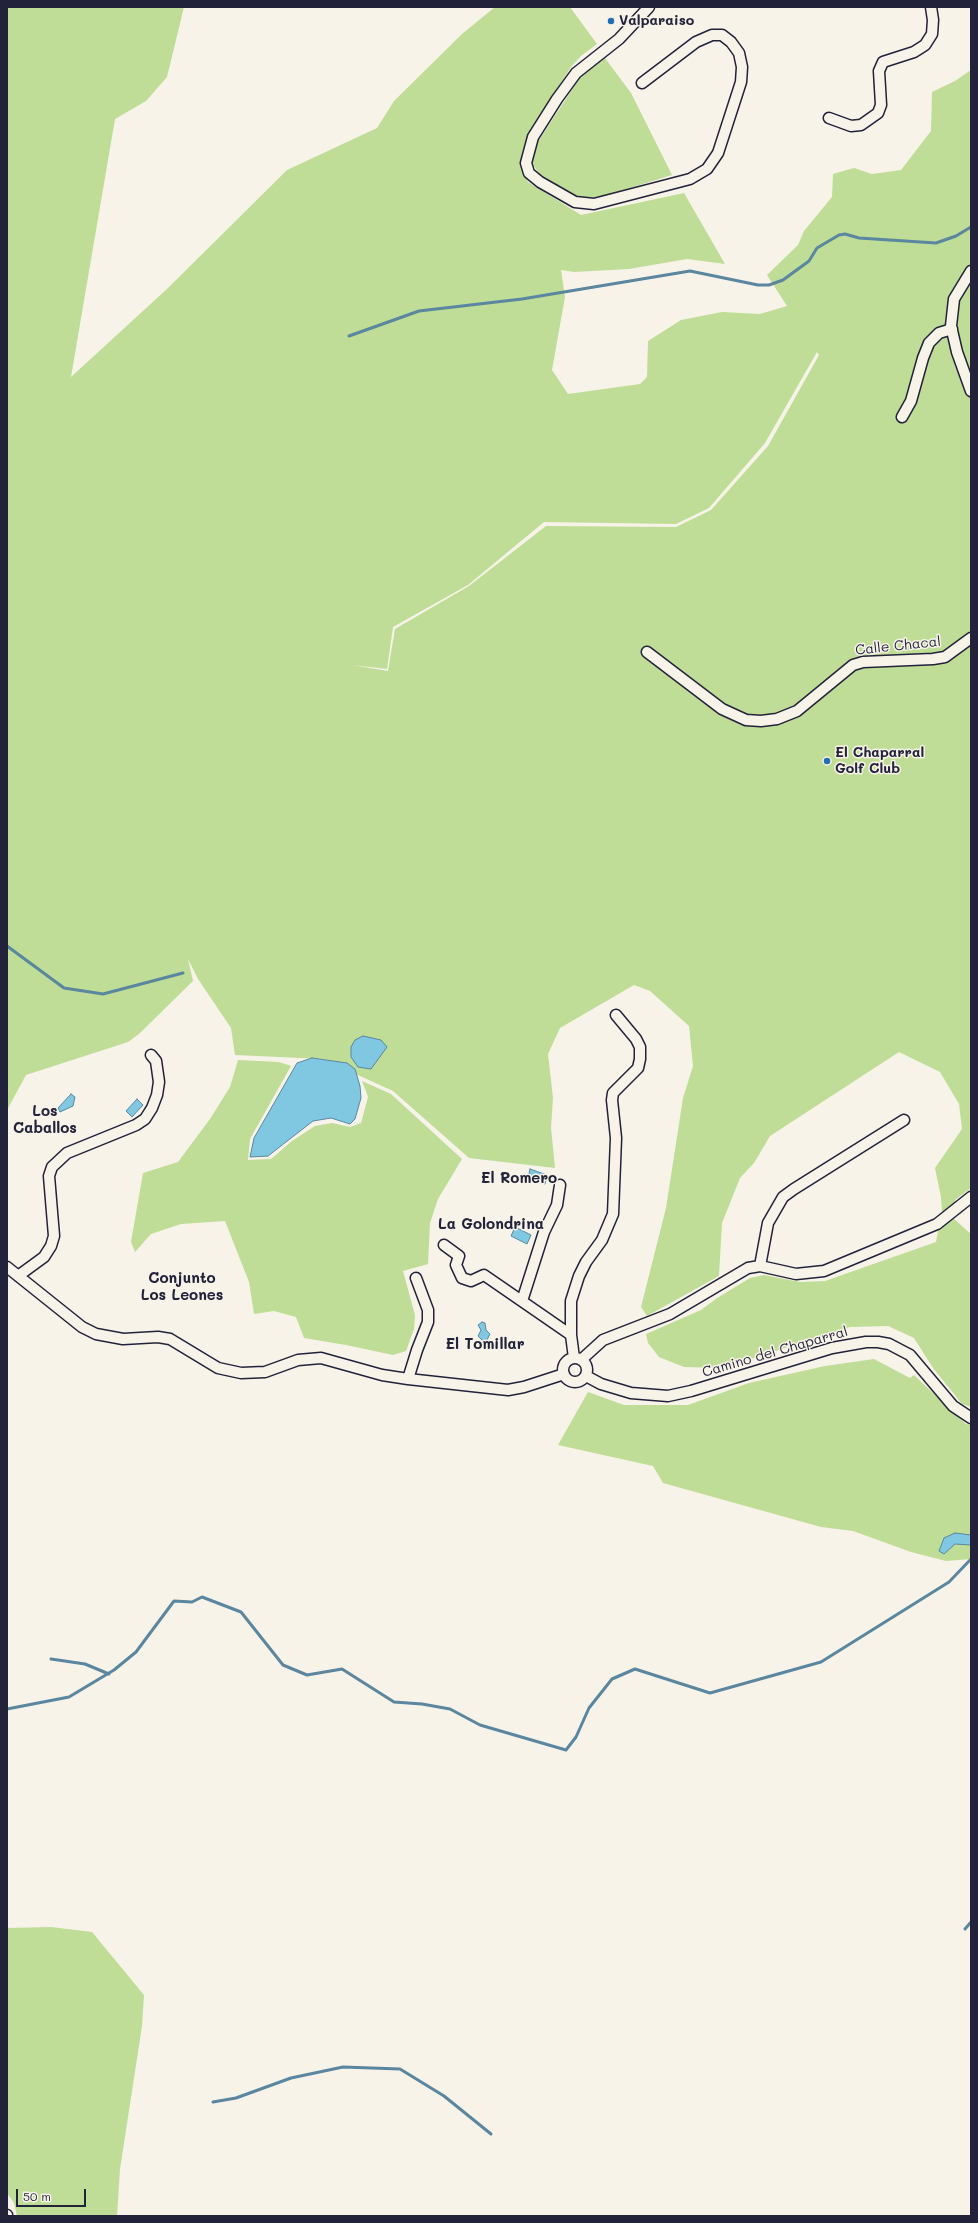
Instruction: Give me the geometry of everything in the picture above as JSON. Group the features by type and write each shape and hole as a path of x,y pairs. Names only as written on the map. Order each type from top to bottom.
{"street":[{"path":"642,83 696,42 712,35 722,35 731,42 739,53 742,67 741,82 718,153 707,169 690,179 594,204 575,202 540,182 529,173 526,164 533,137 568,83 587,63 620,39 649,7"},
{"path":"829,118 851,126 861,125 878,113 881,105 879,71 883,62 914,52 925,45 932,34 933,20 931,7"},
{"path":"971,271 954,299 951,311 952,329 957,352 971,391"},
{"path":"902,417 911,401 923,358 929,344 939,333 952,329"},
{"name":"Calle Chacal","path":"647,652 722,709 746,720 761,721 777,719 798,711 852,665 863,662 933,659 945,657 971,638"},
{"path":"616,1015 636,1038 640,1048 640,1059 638,1068 613,1093 612,1100 616,1138 613,1214 605,1234 586,1262 579,1276 571,1301 571,1335 577,1359 586,1365 586,1376 576,1382 568,1380 564,1374 565,1364 577,1359 603,1340 670,1314 748,1268 760,1266 796,1274 824,1271 936,1224 971,1197"},
{"path":"18,1276 44,1257 51,1246 54,1236 49,1176 56,1163 67,1153 136,1125 145,1119 152,1108 158,1095 159,1082 156,1061 151,1055"},
{"path":"760,1266 764,1235 768,1223 783,1198 794,1188 904,1120"},
{"path":"522,1301 544,1232 557,1205 560,1185"},
{"path":"444,1244 459,1256 456,1265 462,1278 471,1281 484,1275 571,1335"},
{"path":"7,1267 82,1327 96,1334 123,1339 158,1337 170,1339 218,1368 252,1374 277,1369 309,1357 321,1358 382,1375 508,1390 564,1374"},
{"path":"408,1379 428,1322 428,1310 416,1278"},
{"name":"Camino del Chaparral","path":"586,1376 601,1384 631,1393 655,1396 673,1395 832,1348 859,1343 878,1342 889,1344 910,1355 953,1406 971,1418"}],"green space":[{"name":"El Chaparral Golf Club","path":"7,7 184,7 167,77 146,101 115,119 71,377 168,288 287,170 377,128 394,101 462,34 495,7 570,7 597,44 581,56 571,67 528,134 522,153 521,164 528,182 581,215 684,193 725,264 687,259 629,269 574,272 561,270 565,297 552,370 568,394 640,384 647,377 648,341 681,320 722,312 760,314 787,306 767,275 798,245 804,231 832,197 833,174 854,168 872,174 901,170 931,131 932,92 955,81 971,70 971,1188 955,1200 954,1219 971,1234 971,1407 962,1404 933,1368 914,1338 888,1326 850,1327 723,1368 684,1367 659,1357 648,1343 646,1334 701,1310 717,1298 750,1278 764,1275 800,1282 825,1281 936,1242 942,1211 941,1197 935,1168 962,1129 959,1104 940,1072 899,1052 770,1136 754,1163 740,1178 722,1223 719,1276 647,1316 641,1307 666,1208 683,1098 693,1066 689,1026 650,991 634,985 560,1028 548,1054 553,1098 551,1128 555,1168 469,1158 393,1091 323,1059 235,1055 231,1028 198,979 188,959 193,981 139,1034 128,1042 26,1075 7,1110","holes":["817,352 819,355 768,446 711,510 676,527 546,526 469,586 395,629 388,671 352,665 387,669 393,627 468,585 544,522 676,524 709,508 765,443"]},
{"path":"605,58 631,93 672,175 604,196 586,198 570,194 539,173 533,165 533,154 539,140 581,76"},
{"path":"238,1060 279,1062 291,1066 250,1139 248,1160 271,1159 292,1141 315,1126 332,1123 350,1127 361,1123 368,1097 362,1081 391,1094 462,1159 438,1199 430,1223 428,1264 403,1271 415,1315 414,1329 406,1351 393,1355 304,1338 296,1317 274,1311 254,1314 249,1282 225,1221 181,1224 151,1234 135,1252 131,1242 143,1173 178,1162 210,1119 230,1087"},
{"path":"874,1359 910,1378 914,1375 966,1424 971,1425 971,1559 946,1561 911,1552 853,1531 821,1527 663,1483 653,1466 558,1445 588,1392 624,1405 688,1405 749,1383 825,1366"},
{"path":"51,1927 92,1932 144,1995 142,2026 120,2169 117,2216 17,2216 14,2203 7,2193 7,1928"}],"water":[{"path":"363,1036 381,1040 387,1047 371,1069 358,1067 351,1057 351,1047 355,1040"},
{"path":"312,1058 347,1063 355,1069 360,1086 361,1098 355,1119 350,1124 331,1118 313,1121 268,1156 250,1157 254,1138 297,1063"},
{"path":"71,1094 75,1097 73,1106 60,1112 58,1108"},
{"path":"137,1099 143,1105 132,1117 126,1111"},
{"path":"530,1169 547,1175 545,1184 528,1179"},
{"path":"515,1227 531,1235 527,1244 511,1236"},
{"path":"482,1322 485,1323 486,1330 490,1334 487,1340 483,1341 478,1336 481,1330 478,1325"},
{"path":"955,1533 971,1535 971,1545 955,1544 944,1554 939,1551 944,1538"}],"waterway":[{"path":"349,336 419,311 522,299 690,271 758,285 769,285 783,280 809,261 817,248 839,235 845,234 859,238 936,243 956,236 971,227"},
{"path":"7,946 64,988 103,994 183,973"},
{"path":"7,1709 69,1697 114,1670 136,1652 174,1601 192,1602 202,1597 241,1612 283,1665 307,1675 342,1669 394,1702 422,1704 450,1709 480,1725 566,1750 576,1737 589,1708 612,1679 635,1669 710,1693 821,1662 949,1582 971,1559"},
{"path":"51,1659 85,1664 109,1674"},
{"path":"965,1929 971,1922"},
{"path":"213,2102 236,2098 291,2078 343,2067 400,2069 444,2096 491,2134"}],"place":[{"name":"Valparaiso","path":"611,21"},
{"name":"El Chaparral Golf Club","path":"827,761"}],"district":[{"name":"Los Caballos","path":"45,1120"},
{"name":"El Romero","path":"519,1178"},
{"name":"La Golondrina","path":"491,1224"},
{"name":"Conjunto Los Leones","path":"182,1286"},
{"name":"El Tomillar","path":"485,1344"}]}
